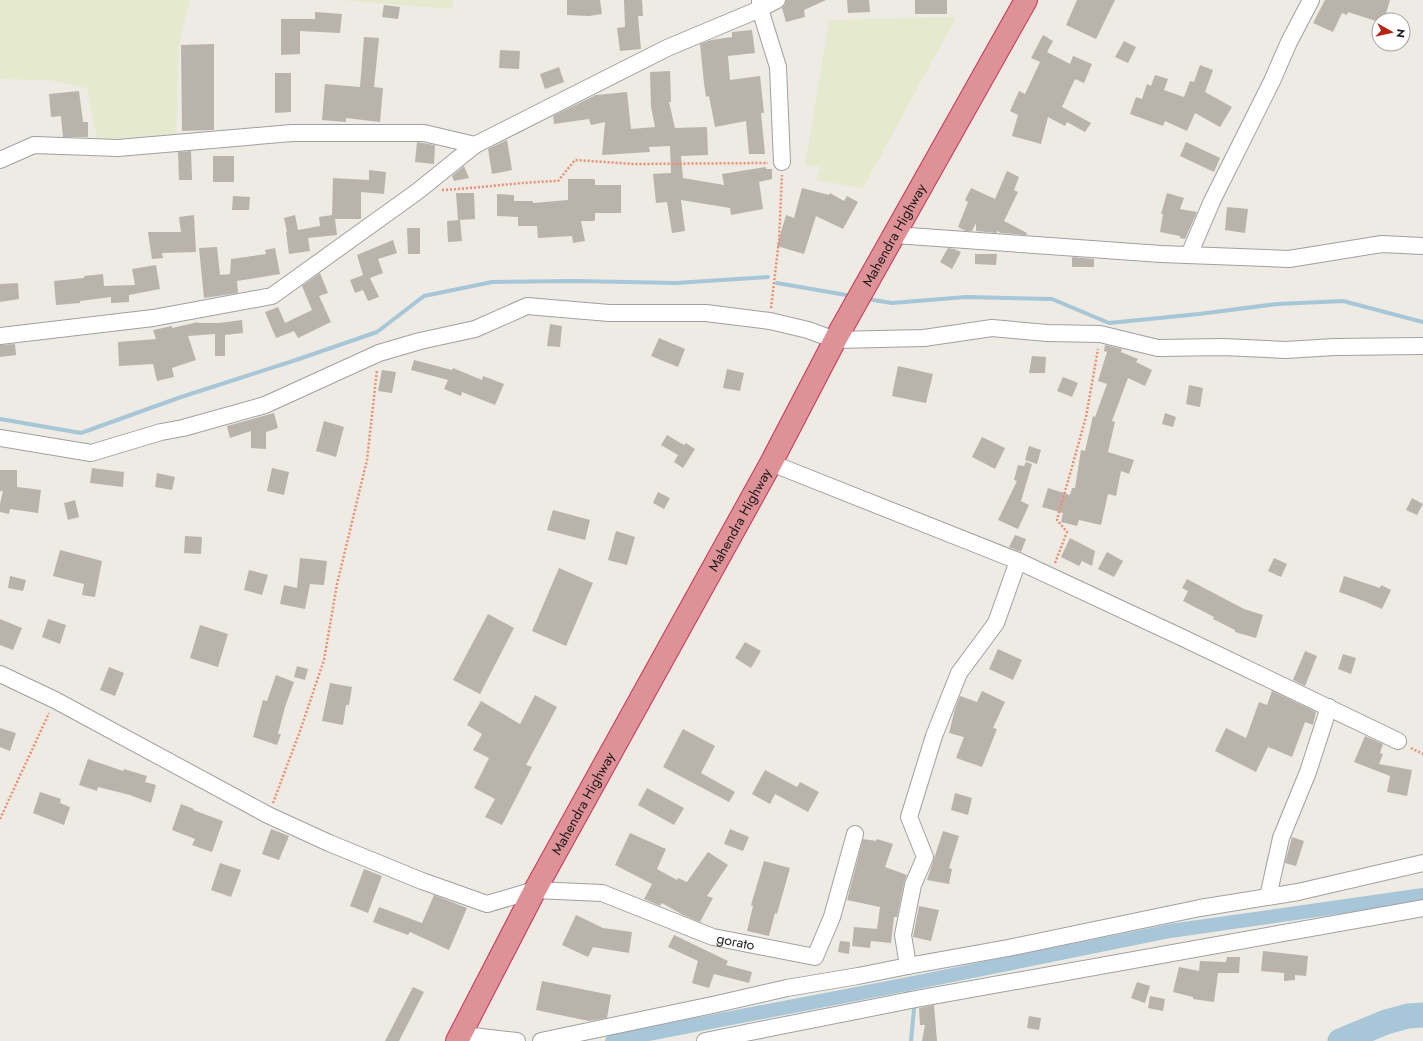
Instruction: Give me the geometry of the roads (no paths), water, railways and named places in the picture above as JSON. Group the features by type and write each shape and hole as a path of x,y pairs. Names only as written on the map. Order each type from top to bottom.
{"highway":[{"name":"Mahendra Highway","path":"457,1041 535,890 771,463 839,335 1026,0"}],"street":[{"path":"0,336 153,318 272,296 418,191 475,145 666,48 760,5 777,0"},
{"path":"1189,255 1212,201 1311,0"},
{"path":"760,5 778,67 782,162"},
{"path":"0,160 34,145 118,148 292,134 424,133 475,145"},
{"path":"895,234 1154,253 1289,259 1382,244 1423,246"},
{"path":"0,438 91,453 161,432 184,428 265,405 379,353 420,341 474,329 527,306 609,313 706,313 770,321 808,330 839,335 876,338 924,338 992,328 1047,333 1100,334 1158,348 1286,350 1334,347 1423,346"},
{"path":"771,463 1018,561 1398,741"},
{"path":"908,966 903,935 913,885 925,857 909,817 934,736 960,673 996,623 1018,561"},
{"path":"0,674 55,700 268,815 329,843 422,881 487,904 535,890"},
{"path":"1268,897 1281,838 1308,772 1328,707"},
{"name":"gorato","path":"535,890 602,893 713,937 815,957 832,917 855,834"},
{"path":"540,1041 787,988 1008,948 1200,908 1298,892 1423,863"},
{"path":"705,1041 924,998 1423,908"},
{"path":"466,1041 473,1036 517,1041"}],"waterway":[{"path":"0,419 81,433 181,397 377,332 424,296 492,282 576,281 676,283 768,277"},
{"path":"777,283 852,296"},
{"path":"867,299 892,303 966,297 1052,299 1109,323 1277,304 1343,301 1423,322"},
{"path":"612,1041 908,984 1170,931 1423,895"},
{"path":"908,984 908,992"},
{"path":"911,1041 914,1009"},
{"path":"1340,1041 1386,1022 1408,1016 1423,1015"}]}
